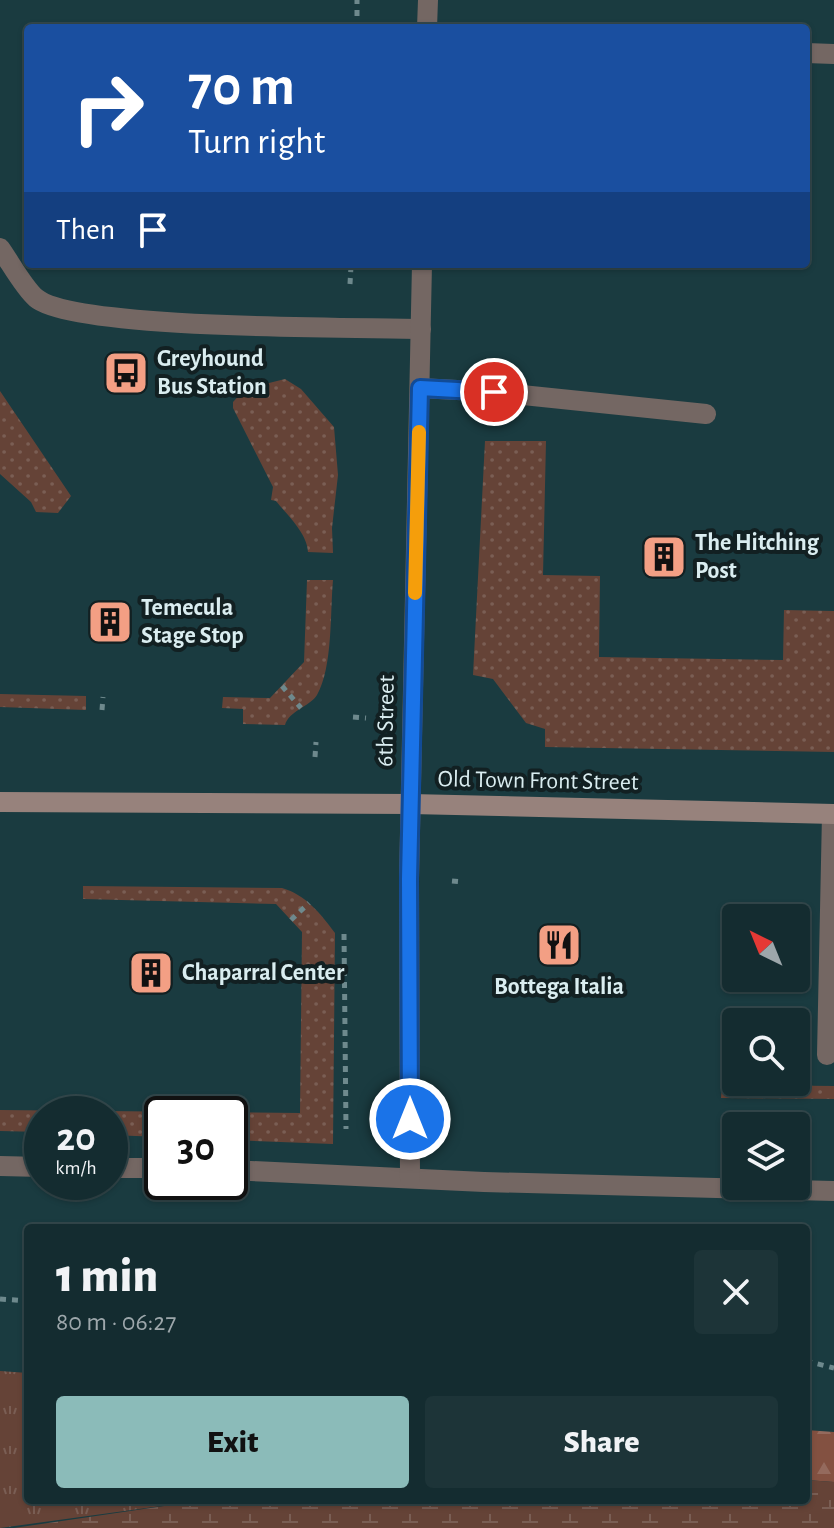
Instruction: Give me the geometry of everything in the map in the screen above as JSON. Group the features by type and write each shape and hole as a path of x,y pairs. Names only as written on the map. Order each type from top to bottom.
{"main road":[{"name":"Old Town Front Street","path":"0,802 411,804 833,814"}],"street":[{"path":"427,24 428,0"},
{"path":"810,53 834,54"},
{"path":"0,248 37,299 70,310 130,320 421,329"},
{"name":"6th Street","path":"410,1178 411,804 422,268"},
{"path":"420,388 494,392 706,414"},
{"path":"827,1055 833,814"},
{"path":"0,1166 24,1167"},
{"path":"248,1171 834,1191"}],"path":[{"path":"357,0 357,24"},
{"path":"282,686 301,708"},
{"path":"102,710 103,697"},
{"path":"291,920 309,903"},
{"path":"344,934 347,1176"},
{"path":"0,1299 24,1301"},
{"path":"810,1362 834,1368"}],"green space":[{"path":"285,379 301,389 334,427 338,475 332,528 333,553 308,552 296,525 276,501 271,500 273,487 233,408 233,402 245,389"},
{"path":"0,391 71,496 58,513 36,512 31,502 0,474"},
{"path":"485,441 546,441 543,575 600,576 599,657 783,660 784,610 834,611 834,752 545,747 545,729 526,723 493,679 473,675"},
{"path":"307,580 333,580 326,670 317,695 291,716 285,725 243,724 243,709 222,708 223,697 270,698 304,662"},
{"path":"0,694 86,696 86,710 0,707"},
{"path":"83,886 282,888 298,895 318,912 335,933 333,1144 248,1141 248,1112 300,1113 302,932 276,904 83,899"},
{"path":"722,1085 722,1096 810,1096 810,1086 834,1086 834,1099 721,1098"},
{"path":"0,1110 24,1110 24,1132 0,1131"},
{"path":"128,1111 144,1111 144,1136 128,1136"},
{"path":"0,1371 24,1373 24,1504 176,1504 0,1528"},
{"path":"810,1430 834,1432 834,1482 810,1480"},
{"path":"810,1480 834,1482 834,1528 14,1528 178,1504 810,1504"}],"slow traffic":[{"path":"415,593 419,432"}],"place":[{"name":"Greyhound Bus Station","path":"126,373"},
{"name":"The Hitching Post","path":"664,557"},
{"name":"Temecula Stage Stop","path":"110,622"},
{"name":"Bottega Italia","path":"559,945"},
{"name":"Chaparral Center","path":"151,973"}],"route":[{"path":"410,1119 409,879 420,388 494,392"}]}
